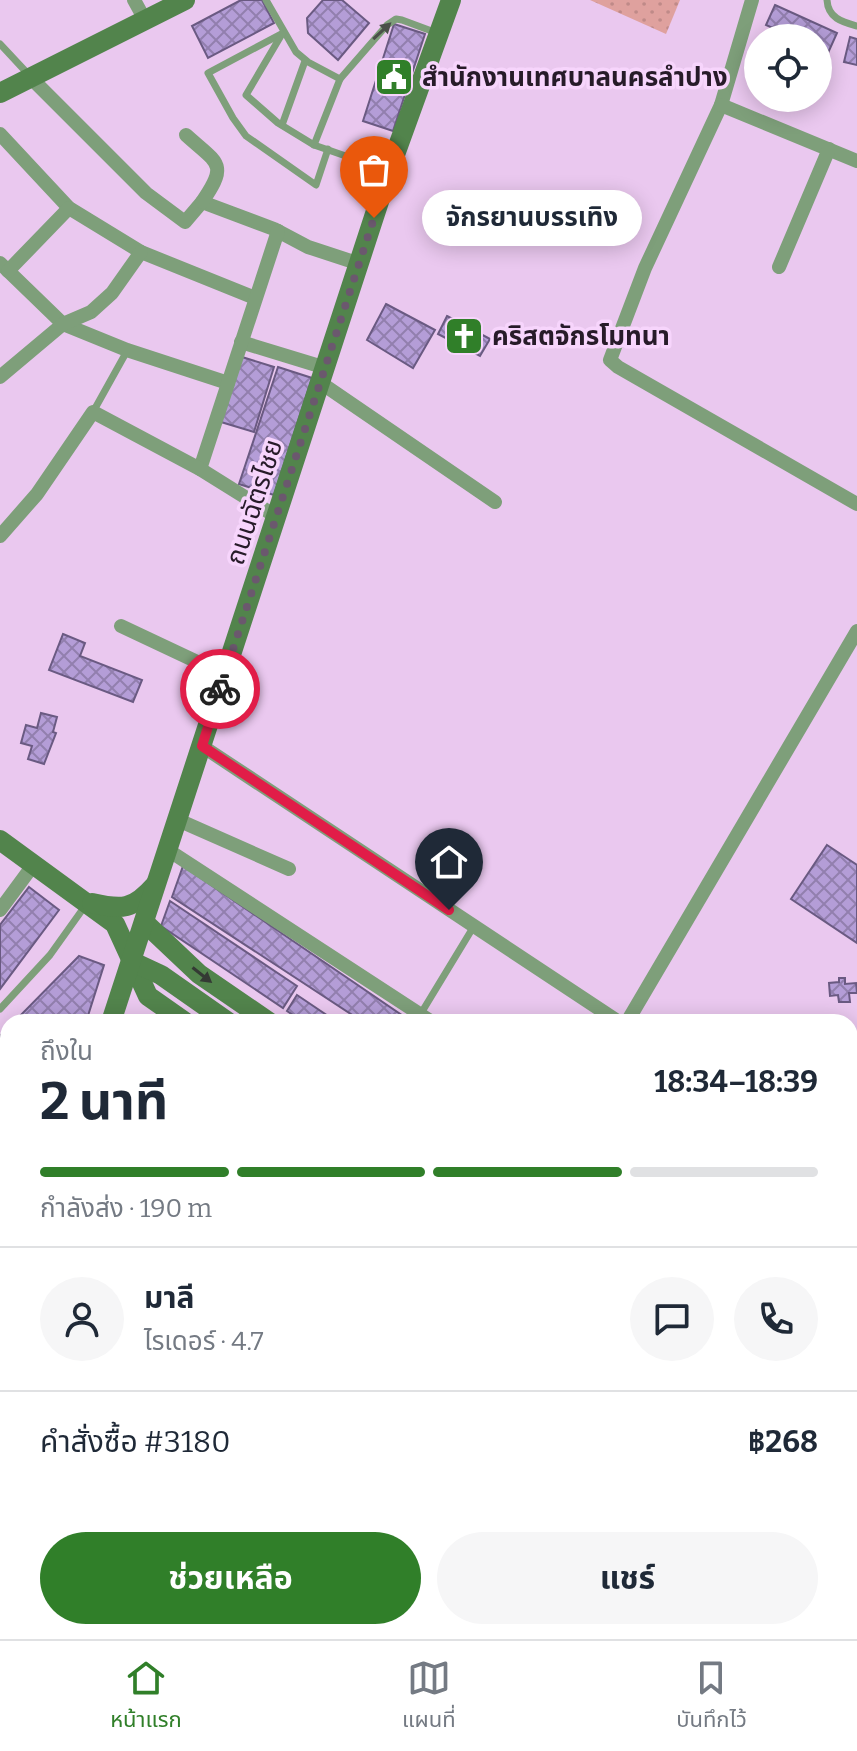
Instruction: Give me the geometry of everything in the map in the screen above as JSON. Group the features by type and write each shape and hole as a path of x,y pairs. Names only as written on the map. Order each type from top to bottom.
{"main road":[{"path":"0,93 185,0"},
{"name":"ถนนฉัตรไชย","path":"114,1014 389,171 451,0"},
{"path":"0,840 115,924 148,996 174,1014"},
{"path":"88,902 119,909 145,896 157,883"},
{"path":"144,922 199,974 257,1014"},
{"path":"131,961 161,975 217,1014"}],"street":[{"path":"134,0 145,20"},
{"path":"752,0 721,105 645,268 610,360 705,419 855,497"},
{"path":"31,78 146,193 185,222 218,179 218,168 212,158 186,135"},
{"path":"721,105 857,161"},
{"path":"3,144 69,208 141,252 255,298"},
{"path":"779,267 829,149"},
{"path":"202,202 278,231 308,247 360,264"},
{"path":"69,208 4,267 63,324 127,350 228,383"},
{"path":"200,469 278,231"},
{"path":"0,377 63,324 91,312 112,293 141,252"},
{"path":"241,342 323,376 495,502"},
{"path":"0,536 37,494 93,412 200,469 277,517"},
{"path":"121,626 225,675"},
{"path":"632,1014 857,631"},
{"path":"202,746 607,1014"},
{"path":"178,820 289,869"},
{"path":"168,850 420,1014"},
{"path":"0,910 34,864"}],"lane":[{"path":"266,0 283,33 305,61 340,79"},
{"path":"827,0 835,18 857,26"},
{"path":"314,145 340,79 372,40 396,19 439,33"},
{"path":"283,33 246,95 282,125 314,145 389,171"},
{"path":"283,33 208,73 246,136 316,185 328,149"},
{"path":"0,44 31,78"},
{"path":"282,125 305,61"},
{"path":"93,412 127,350"},
{"path":"0,1009 50,955 88,902"},
{"path":"428,1014 474,926"}],"shaded area":[{"path":"590,0 680,0 666,34"}],"building":[{"path":"241,0 262,0 274,23 208,58 192,26"},
{"path":"323,0 342,0 369,23 338,60 308,33 307,18"},
{"path":"775,5 817,24 766,24"},
{"name":"สำนักงานเทศบาลนครลำปาง","path":"394,24 425,34 393,131 363,121"},
{"path":"850,37 857,39 857,65 844,62"},
{"path":"386,304 435,330 413,368 367,340"},
{"name":"คริสตจักรโมทนา","path":"447,316 490,339 480,356 438,334"},
{"path":"242,357 274,367 254,432 221,422"},
{"path":"278,367 312,378 274,495 239,484"},
{"path":"63,634 85,643 80,656 142,680 133,702 49,670"},
{"path":"41,713 57,717 53,732 56,733 44,764 28,759 32,746 21,743 26,725 37,728"},
{"path":"827,845 857,865 857,943 791,899"},
{"path":"183,866 400,1014 351,1014 172,897"},
{"path":"29,887 59,910 0,989 0,925"},
{"path":"170,901 297,986 283,1008 161,926"},
{"path":"79,956 104,965 89,1014 22,1014"},
{"path":"839,978 845,978 845,984 856,983 857,993 849,993 850,1002 839,1002 838,995 830,996 829,983 839,982"},
{"path":"297,995 325,1014 291,1014 287,1011"}],"way so far":[{"path":"220,689 374,218"}],"place":[{"name":"สำนักงานเทศบาลนครลำปาง","path":"394,77"},
{"name":"จักรยานบรรเทิง","path":"374,218"},
{"name":"คริสตจักรโมทนา","path":"464,336"}],"route":[{"path":"220,689 202,746 449,910"}]}
